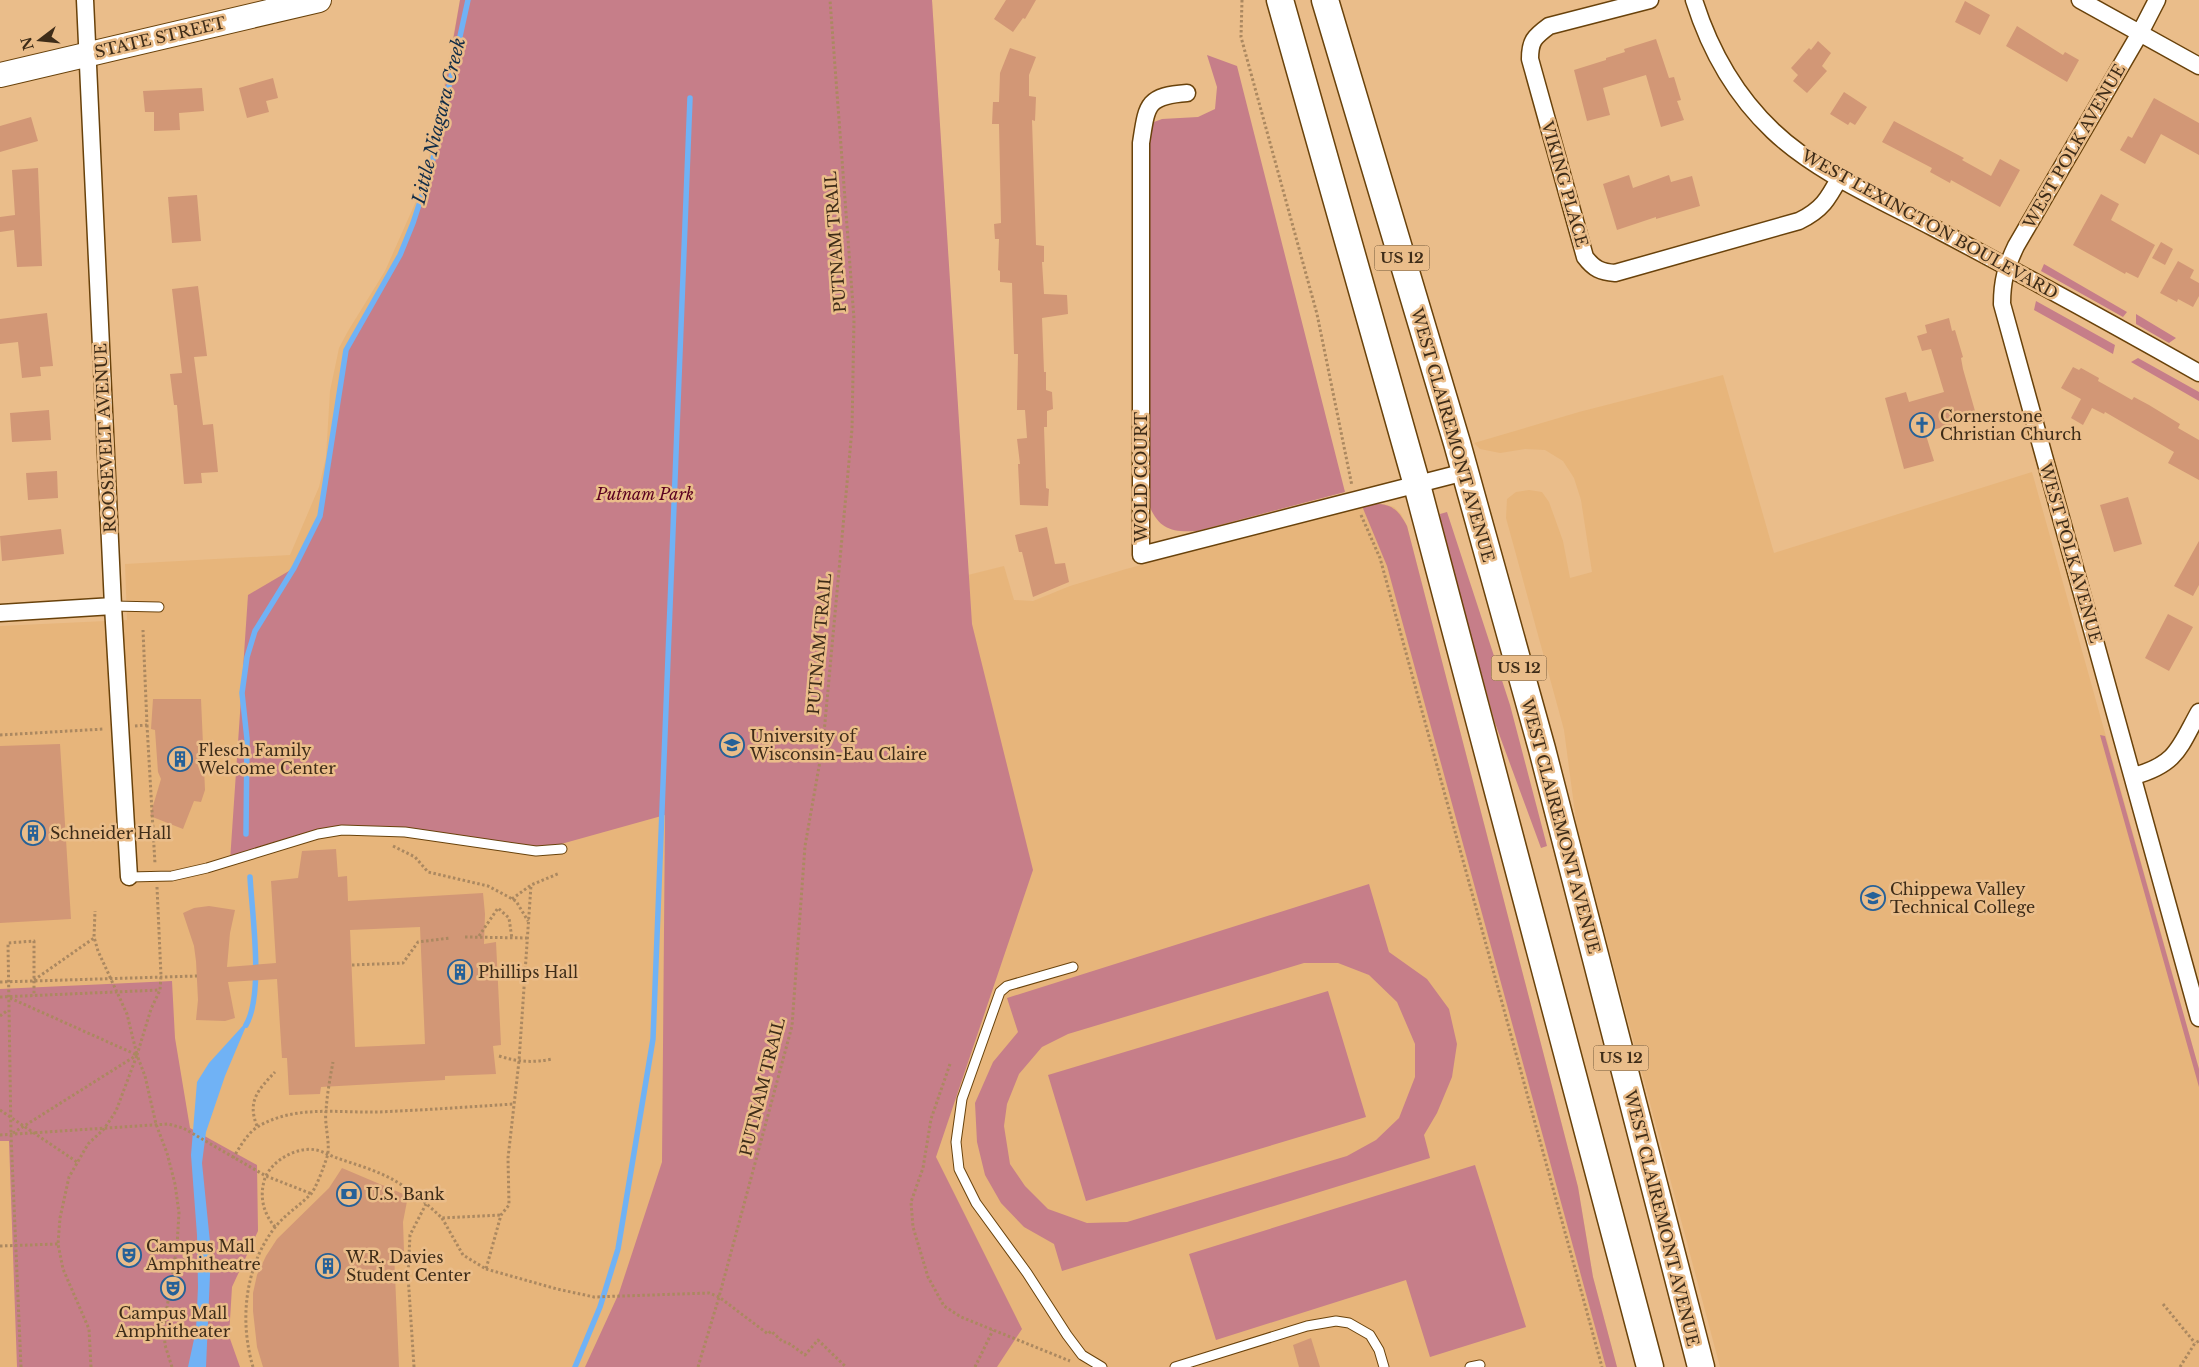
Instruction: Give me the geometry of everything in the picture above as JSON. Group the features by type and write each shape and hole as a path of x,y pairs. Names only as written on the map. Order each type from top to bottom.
{"main road":[{"name":"STATE STREET","path":"0,75 87,55 258,7 319,0"},
{"name":"US 12","path":"1280,0 1417,485 1650,1367"},
{"name":"WEST CLAIREMONT AVENUE","path":"1325,0 1465,472 1542,749 1701,1367"}],"street":[{"name":"ROOSEVELT AVENUE","path":"85,0 113,606 129,877"},
{"name":"VIKING PLACE","path":"1650,0 1549,26 1537,35 1530,45 1530,59 1585,257 1593,267 1603,272 1615,272 1799,221 1814,214 1826,202 1840,178"},
{"name":"WEST LEXINGTON BOULEVARD","path":"1694,0 1704,32 1717,60 1733,86 1751,109 1774,132 1801,154 1840,178 2007,266 2199,373"},
{"path":"2080,0 2199,66"},
{"name":"WEST POLK AVENUE","path":"2157,0 2140,33 2016,246 2007,266 2002,284 2002,304 2134,776 2199,1018"},
{"name":"WOLD COURT","path":"1187,93 1166,94 1154,99 1145,115 1140,143 1141,555 1465,472"},
{"path":"0,613 113,606"},
{"path":"2134,776 2164,765 2179,749 2199,712"}],"lane":[{"path":"113,606 159,607"},
{"path":"129,877 172,876 207,868 318,834 342,830 362,829 405,832 536,851 562,849"},
{"path":"1072,967 1007,986 1000,992 962,1100 956,1142 959,1169 976,1202 1028,1273 1082,1355 1102,1367"},
{"path":"1175,1367 1307,1326 1336,1322 1349,1323 1370,1335 1379,1350 1384,1367"}],"path":[{"name":"PUTNAM TRAIL","path":"698,1367 720,1297 792,1026 805,846 823,744 852,429 854,319 830,0"},
{"path":"1242,0 1241,37 1317,314 1355,500 1380,558 1602,1367"},
{"path":"91,1367 92,1352 89,1329 63,1269 58,1244 64,1195 69,1177 77,1162 88,1144 104,1129 120,1102 151,1009 160,990 162,976 143,630"},
{"path":"0,734 147,725"},
{"path":"386,845 395,846 415,857 428,872 488,886 516,901 528,922"},
{"path":"512,899 531,885 560,873"},
{"path":"486,1269 500,1215 509,1205 508,1158 519,1061 531,885"},
{"path":"479,936 498,908 509,918 512,939"},
{"path":"94,911 94,938 98,952 127,1014 137,1055 146,1076 156,1124 175,1184 179,1213 177,1246 164,1326 165,1344 172,1367"},
{"path":"490,914 490,920"},
{"path":"465,937 528,938"},
{"path":"34,980 94,938"},
{"path":"352,965 403,963 418,942 450,938"},
{"path":"21,1367 11,1135 8,943 34,941 34,996"},
{"path":"0,982 197,976"},
{"path":"0,997 160,990"},
{"path":"9,997 137,1055"},
{"path":"0,1016 8,1010"},
{"path":"11,1135 137,1055"},
{"path":"499,1056 519,1061 538,1062 552,1059"},
{"path":"253,1367 246,1318 248,1288 255,1262 275,1227 284,1216 312,1194 328,1155 325,1112 333,1062"},
{"path":"950,1064 931,1119 922,1168 911,1202 913,1227 928,1277 944,1306 961,1317 1076,1364"},
{"path":"258,1126 252,1108 258,1090 275,1072"},
{"path":"233,1158 248,1136 258,1126 286,1115 303,1112 379,1112 513,1104"},
{"path":"0,1110 77,1162"},
{"path":"0,1135 156,1124 183,1128 266,1176 312,1194"},
{"path":"275,1227 268,1218 262,1199 266,1176 276,1163 295,1152 316,1150 398,1182 442,1218 463,1255 486,1269 557,1289 594,1297 709,1293 720,1297 768,1334 771,1331 783,1342 787,1342 805,1355 818,1340 846,1367"},
{"path":"414,1367 408,1274 410,1235 426,1204"},
{"path":"442,1218 500,1215"},
{"path":"0,1246 58,1244"},
{"path":"2163,1304 2197,1342 2180,1367"},
{"path":"975,1367 993,1330"}],"shaded area":[{"name":"University of Wisconsin-Eau Claire","path":"460,0 932,0 968,575 1004,566 1014,600 1033,601 1070,586 1126,569 1372,504 1384,504 1394,507 1401,514 1407,526 1578,1187 1593,1277 1617,1367 0,1367 0,626 127,620 125,564 290,555 319,487 326,457 330,391 339,348 385,271 417,199 426,170"},
{"name":"Chippewa Valley Technical College","path":"1723,375 1774,553 2032,472 2199,1069 2199,1367 1720,1367 1577,828 1564,730 1506,518 1507,499 1516,492 1529,490 1542,492 1549,502 1563,541 1570,578 1592,572 1581,500 1574,478 1563,461 1545,450 1525,449 1500,453 1480,449 1474,443 1579,412"}],"green space":[{"name":"Putnam Park","path":"460,0 932,0 972,624 1033,870 936,1157 1022,1329 997,1367 585,1367 619,1293 662,1162 665,815 536,851 428,836 342,830 230,861 248,595 294,568 320,516 346,350 400,255 431,168"},
{"path":"1207,55 1237,66 1345,492 1197,531 1178,531 1165,526 1155,517 1147,500 1150,129 1154,122 1162,119 1198,117 1215,109 1217,87"},
{"path":"2044,264 2127,312 2123,317 2041,271"},
{"path":"2036,301 2115,345 2113,354 2034,310"},
{"path":"2136,314 2176,338 2169,343 2136,324"},
{"path":"2138,358 2199,392 2199,401 2131,362"},
{"path":"1372,504 1393,508 1407,526 1578,1187 1593,1277 1617,1367 1606,1367 1387,566 1362,506"},
{"path":"1447,512 1510,705 1547,846 1541,848 1495,723 1441,527 1440,514"},
{"path":"2100,735 2105,736 2199,1069 2199,1087"},
{"path":"1369,884 1389,952 1427,979 1449,1009 1457,1044 1452,1077 1437,1113 1424,1135 1430,1158 1062,1271 1054,1244 1024,1227 1001,1203 985,1175 977,1142 975,1103 993,1062 1018,1032 1007,998","holes":["1304,963 1338,963 1369,975 1397,1002 1415,1044 1415,1077 1399,1118 1376,1140 1347,1156 1127,1222 1087,1223 1048,1209 1025,1186 1010,1164 1004,1126 1007,1104 1019,1074 1042,1047 1068,1034"]},
{"path":"172,981 175,1038 190,1128 257,1165 258,1231 232,1287 229,1336 240,1367 17,1367 9,1141 0,1141 0,989"},
{"path":"1328,991 1366,1117 1086,1201 1048,1075"},
{"path":"1475,1165 1526,1327 1430,1357 1406,1280 1216,1340 1189,1254"}],"water":[{"path":"249,1019 225,1076 206,1132 202,1163 211,1252 206,1367 188,1367 196,1330 198,1287 197,1235 191,1155 197,1082 209,1063"}],"building":[{"path":"1006,0 1036,0 1025,19 1023,18 1013,32 994,19"},
{"path":"1965,1 1990,15 1980,35 1955,22"},
{"path":"2017,26 2063,55 2065,52 2079,60 2067,82 2006,46"},
{"path":"1656,39 1669,78 1674,77 1681,100 1677,101 1684,120 1661,127 1646,75 1603,88 1610,115 1587,121 1574,70 1606,60 1606,58 1625,52 1624,49"},
{"path":"1818,41 1831,53 1822,66 1827,71 1807,93 1793,81 1798,75 1791,68"},
{"path":"1010,48 1036,57 1029,75 1029,96 1036,97 1035,121 1032,120 1036,245 1044,246 1044,262 1042,262 1044,294 1067,295 1068,314 1042,318 1046,390 1052,392 1053,409 1047,411 1047,427 1044,427 1046,488 1049,489 1048,506 1020,505 1018,464 1020,464 1017,439 1027,438 1025,410 1017,410 1018,354 1014,354 1012,283 1000,282 1000,271 998,270 999,239 995,239 994,224 1001,223 999,124 992,124 993,102 999,102 1000,73"},
{"path":"273,78 278,98 266,101 269,112 247,118 239,88"},
{"path":"202,88 204,111 179,113 180,130 154,131 154,112 145,112 143,91"},
{"path":"1844,92 1867,107 1855,125 1850,122 1848,125 1830,114"},
{"path":"2154,98 2199,123 2199,155 2161,134 2145,164 2120,150 2128,136 2132,138"},
{"path":"31,117 38,141 0,152 0,126"},
{"path":"1894,121 1964,158 1962,160 1991,176 2000,159 2020,170 2000,207 1951,180 1950,183 1930,172 1932,168 1882,142"},
{"path":"38,168 42,266 17,267 14,230 0,232 0,217 15,215 12,170"},
{"path":"1629,175 1633,188 1669,175 1671,182 1692,176 1700,206 1656,219 1656,217 1617,230 1603,184"},
{"path":"2101,194 2119,204 2111,220 2155,245 2138,278 2126,272 2125,274 2073,245"},
{"path":"197,195 201,241 172,243 168,197"},
{"path":"2161,242 2173,249 2165,265 2152,258"},
{"path":"2178,261 2194,270 2190,278 2199,283 2199,296 2193,307 2178,299 2177,302 2160,293"},
{"path":"198,286 207,356 194,357 203,425 213,424 218,472 201,473 202,483 184,484 177,405 174,405 170,374 182,373 172,289"},
{"path":"47,313 53,366 40,367 41,376 22,378 18,342 0,344 0,319"},
{"name":"Cornerstone Christian Church","path":"1949,318 1952,331 1955,330 1963,357 1961,358 1963,369 1977,418 1925,432 1934,461 1904,469 1885,398 1906,392 1909,402 1944,392 1931,349 1922,351 1917,336 1927,333 1925,325"},
{"path":"2073,367 2079,370 2081,368 2099,378 2098,381 2132,400 2134,397 2149,405 2180,424 2178,428 2199,440 2199,480 2168,463 2174,452 2105,412 2104,414 2092,408 2083,425 2071,418 2081,399 2061,388"},
{"path":"49,410 51,440 12,442 10,413"},
{"path":"57,471 58,498 28,500 26,473"},
{"path":"2128,497 2142,544 2114,552 2100,505"},
{"path":"1047,527 1055,564 1065,563 1069,582 1033,597 1022,552 1019,552 1015,535"},
{"path":"61,529 64,554 2,561 0,536"},
{"path":"2199,541 2199,585 2193,596 2174,586"},
{"path":"2168,614 2193,627 2169,671 2145,658"},
{"name":"Flesch Family Welcome Center","path":"153,699 201,699 205,790 201,802 194,801 183,829 150,816 161,779 158,772 155,730 151,729"},
{"name":"Schneider Hall","path":"60,744 71,919 0,923 0,746"},
{"name":"Phillips Hall","path":"336,849 338,877 347,876 348,901 483,893 485,914 484,944 496,942 501,1045 493,1046 496,1074 445,1076 445,1080 321,1087 320,1094 289,1095 287,1058 282,1058 277,979 228,982 235,1018 225,1021 196,1020 198,1000 196,961 194,946 183,913 194,908 209,906 235,910 230,933 227,967 276,963 271,881 298,878 302,851","holes":["420,927 425,1044 355,1047 350,930"]},
{"name":"W.R. Davies Student Center","path":"342,1168 408,1196 403,1222 404,1251 394,1252 399,1367 263,1367 257,1347 253,1311 253,1293 257,1275 277,1239 329,1188"},
{"path":"1311,1338 1320,1367 1299,1367 1293,1345"}],"waterway":[{"name":"Little Niagara Creek","path":"246,834 247,739 242,693 247,657 255,631 294,568 320,516 346,350 400,255 413,223 431,168 468,0"},
{"path":"575,1367 600,1307 618,1249 653,1039 690,98"},
{"name":"Little Niagara Creek","path":"246,1025 251,1011 256,974 250,877"}],"place":[{"name":"Cornerstone Christian Church","path":"1922,425"},
{"name":"University of Wisconsin-Eau Claire","path":"732,745"},
{"name":"Flesch Family Welcome Center","path":"180,759"},
{"name":"Schneider Hall","path":"33,833"},
{"name":"Chippewa Valley Technical College","path":"1873,898"},
{"name":"Phillips Hall","path":"460,972"},
{"name":"U.S. Bank","path":"349,1194"},
{"name":"Campus Mall Amphitheatre","path":"129,1255"},
{"name":"W.R. Davies Student Center","path":"328,1266"},
{"name":"Campus Mall Amphitheater","path":"173,1288"}]}
